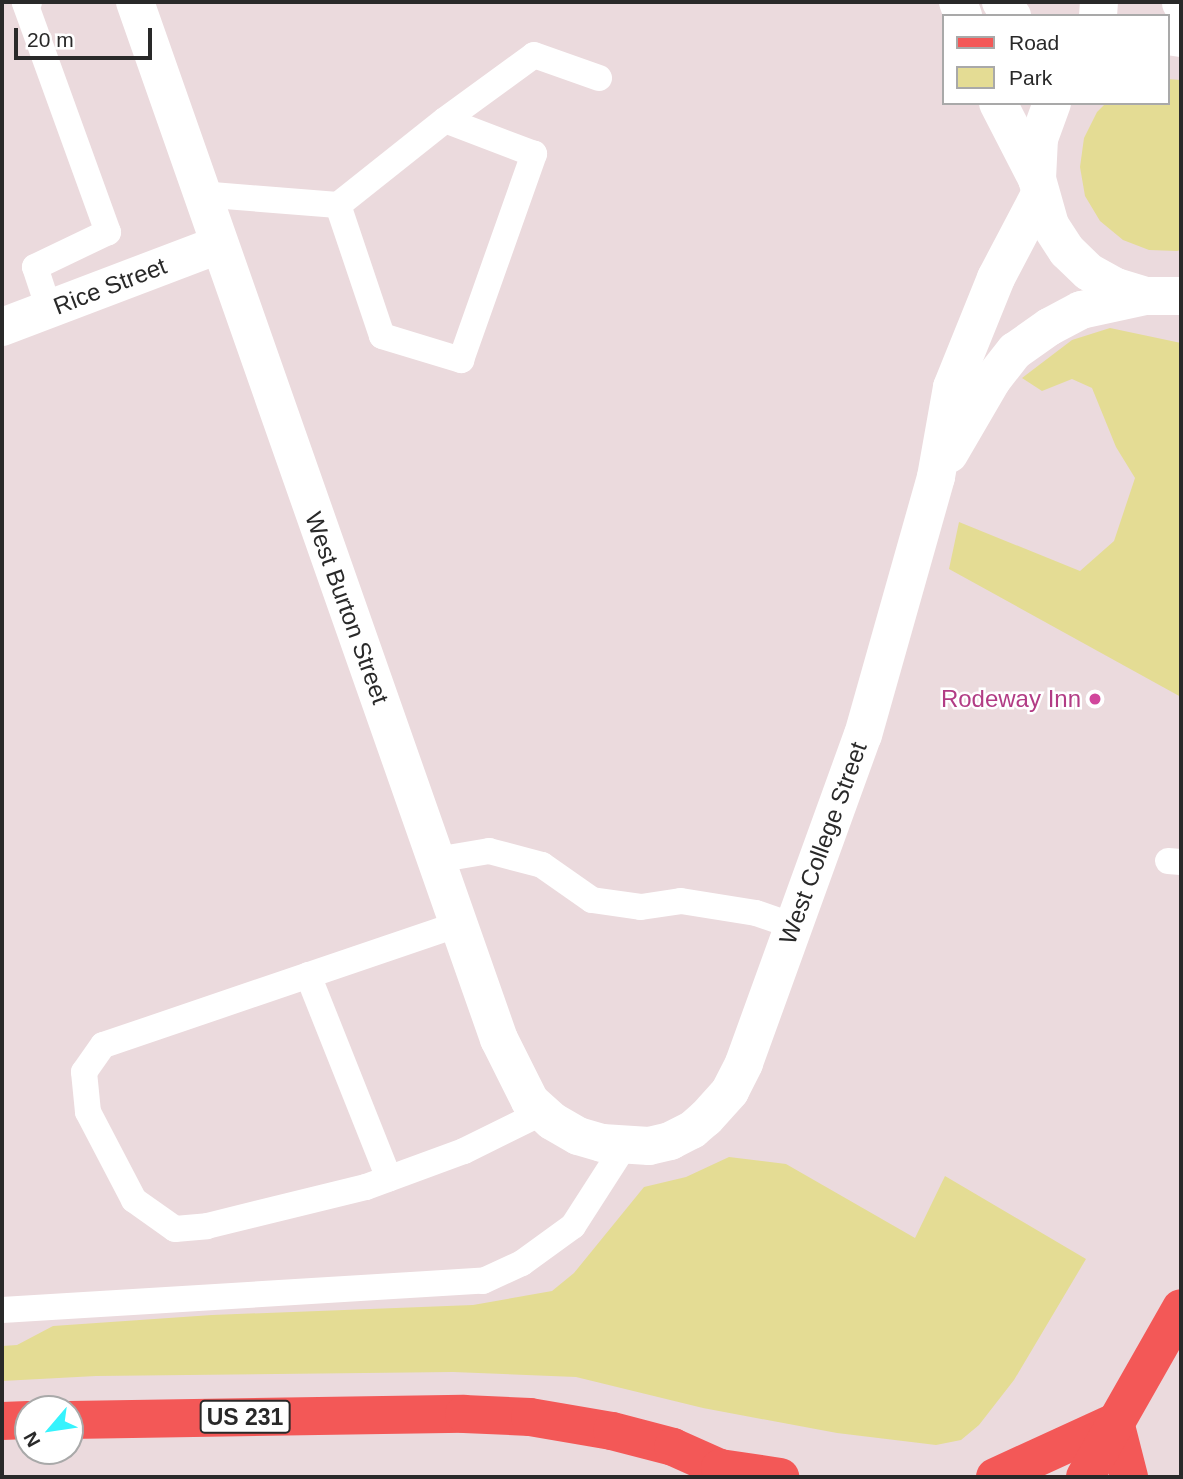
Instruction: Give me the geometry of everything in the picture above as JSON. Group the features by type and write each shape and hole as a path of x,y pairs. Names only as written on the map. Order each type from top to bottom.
{"main road":[{"path":"1085,1477 1181,1308"},
{"name":"US 231","path":"84,1420 453,1414 530,1417 612,1431 673,1447 726,1473"},
{"path":"995,1477 1115,1422"},
{"path":"1115,1422 1129,1477"},
{"path":"726,1473 780,1477"}],"street":[{"name":"West Burton Street","path":"135,2 200,194 499,1039 530,1101 542,1112 578,1136 628,1146"},
{"path":"999,105 1038,188 1056,234 1067,251 1089,272 1116,287 1163,296"},
{"path":"1038,188 1039,138 1051,105"},
{"name":"West College Street","path":"628,1146 670,1141 692,1130 706,1118 730,1091 754,1037 863,735 936,477 951,387 996,278 1038,188"},
{"name":"Rice Street","path":"2,327 218,245"},
{"name":"West College Street","path":"936,477 992,380 1015,351 1049,327 1081,310 1163,296"}],"lane":[{"path":"26,2 108,232 35,267 50,309"},
{"path":"200,194 338,205 534,54 599,78"},
{"path":"338,205 382,336 461,360 534,154 445,120"},
{"path":"436,860 489,852 542,865 592,900 641,907 681,901 756,913 793,926"},
{"path":"458,924 103,1045 84,1072 88,1112 134,1200 175,1229 207,1226 389,1179 464,1151 542,1112"},
{"path":"308,975 389,1179"},
{"path":"2,1310 483,1281 522,1263 573,1226 628,1146"}],"green space":[{"path":"1169,79 1181,80 1181,250 1149,250 1123,240 1100,221 1085,196 1080,167 1084,138 1097,112 1104,105 1169,105"},
{"path":"1110,328 1181,343 1181,697 949,569 959,522 1080,571 1114,541 1135,478 1116,447 1092,388 1072,379 1042,391 1022,378 1072,340"},
{"path":"729,1157 786,1164 915,1238 945,1176 1086,1259 1014,1380 979,1425 961,1440 936,1445 837,1433 703,1408 576,1377 453,1372 96,1376 2,1381 2,1346 17,1345 53,1326 212,1315 473,1305 552,1291 574,1273 644,1187 686,1177"}],"place":[{"name":"Rodeway Inn","path":"1095,699"}]}
